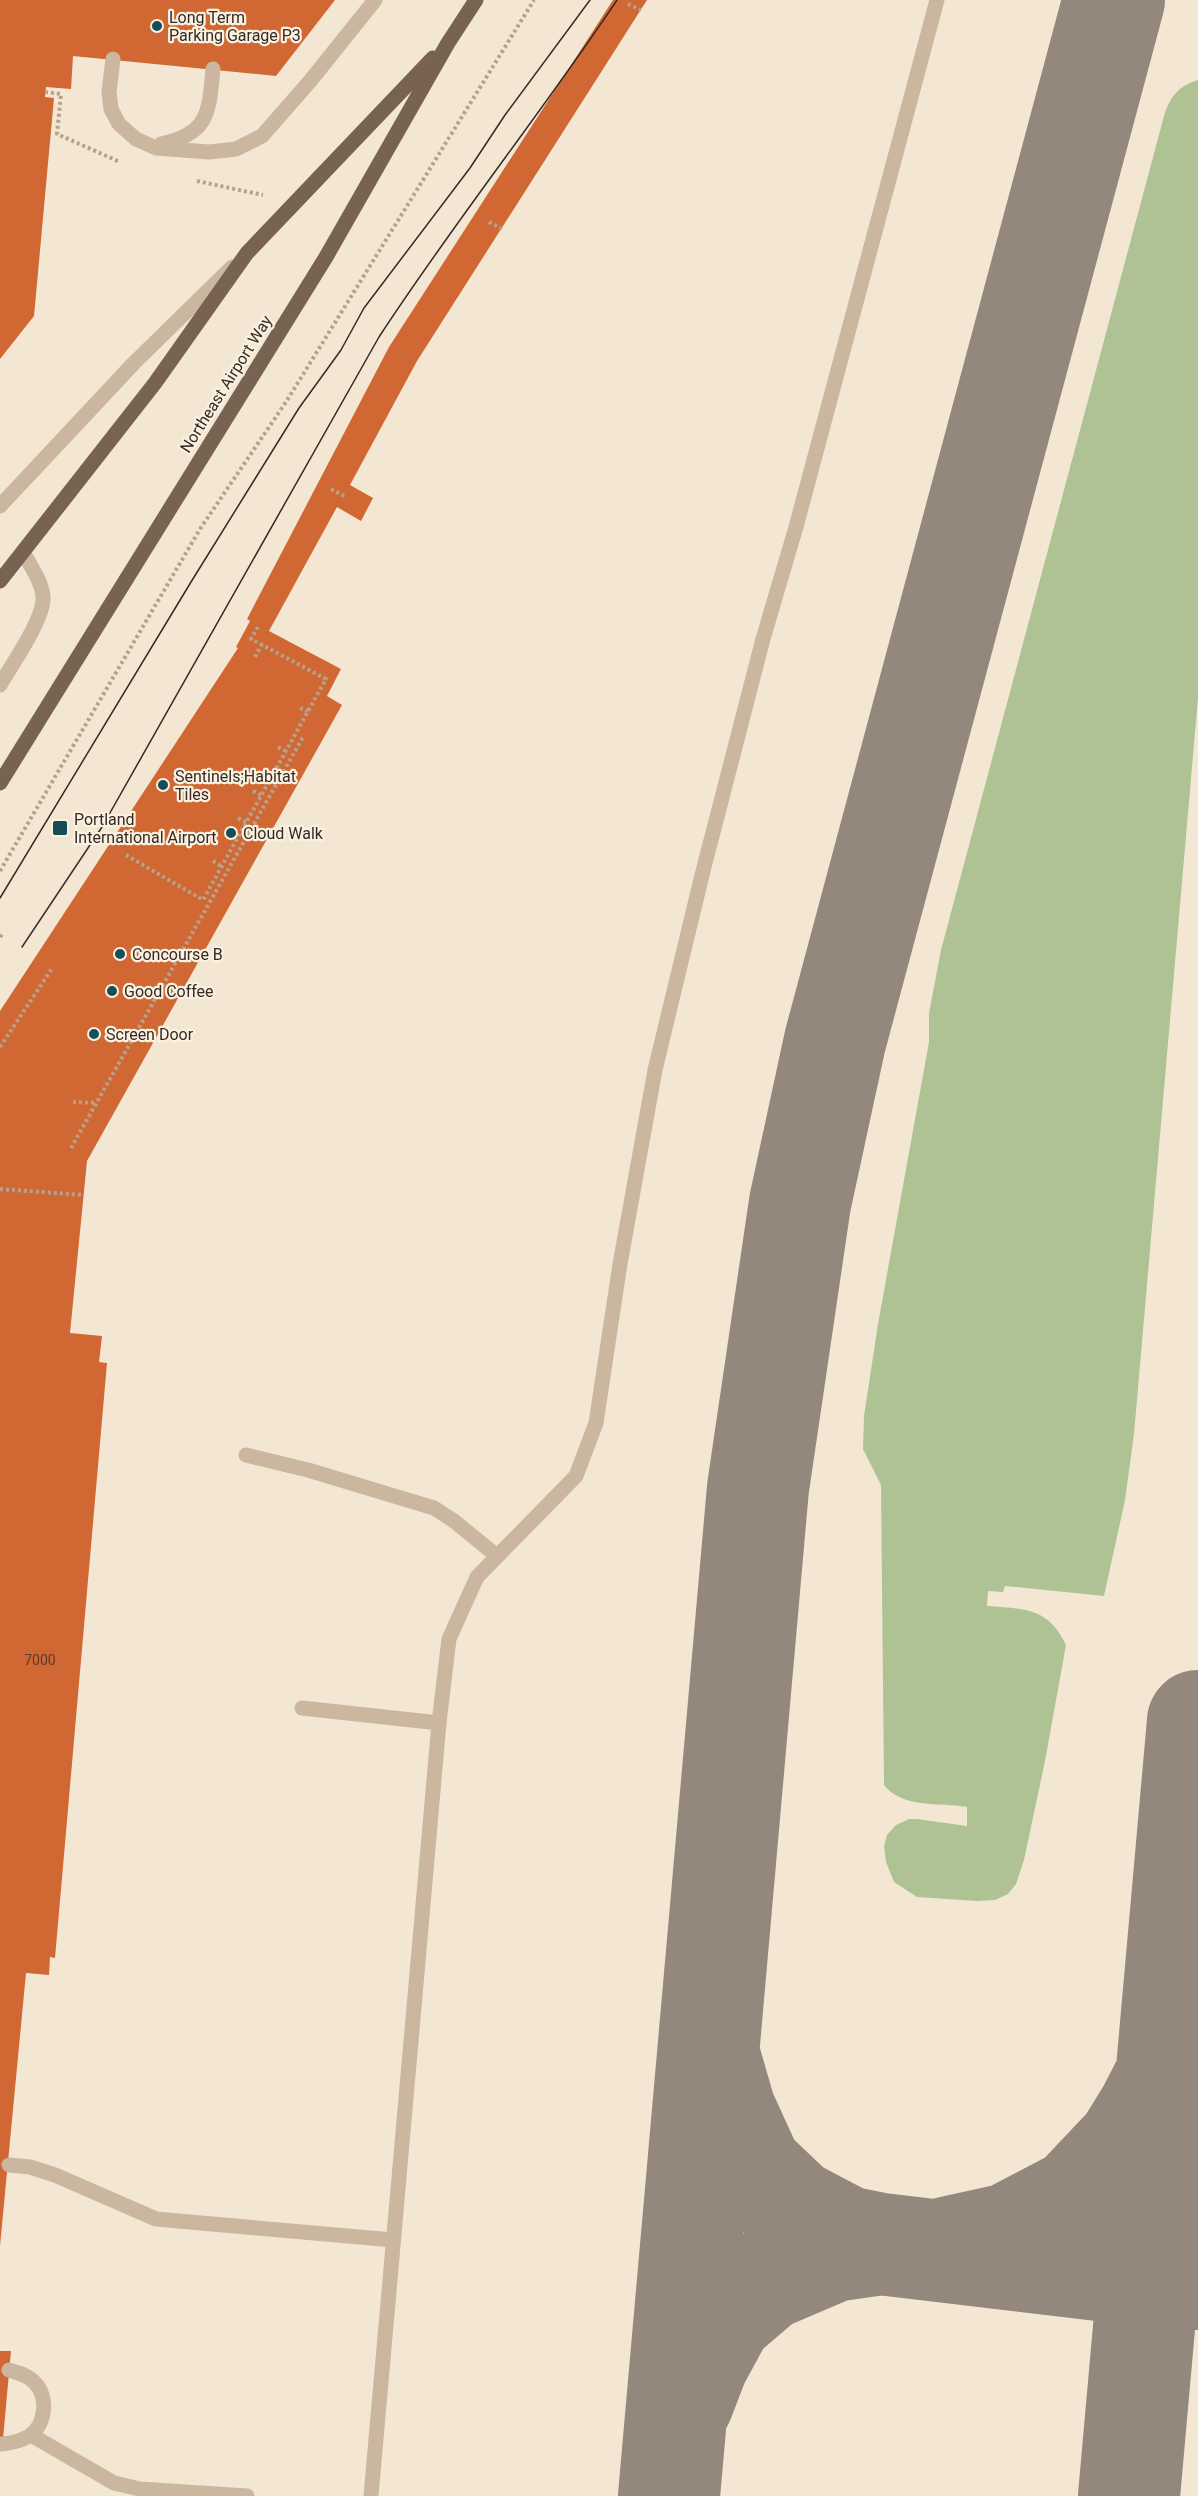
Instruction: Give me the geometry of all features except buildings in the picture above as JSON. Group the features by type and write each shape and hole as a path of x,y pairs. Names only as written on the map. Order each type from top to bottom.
{"main road":[{"name":"Northeast Airport Way","path":"0,783 326,257 447,43 476,0"},
{"path":"0,581 154,383 247,253 447,43"}],"lane":[{"path":"213,69 209,110 197,128 180,140 158,145 139,137 122,123 114,108 111,93 113,60 109,92 111,109 119,124 136,139 156,148 209,152 236,149 262,136 375,0"},
{"path":"370,2496 439,1723 449,1639 477,1577 576,1476 596,1423 620,1264 655,1070 703,871 763,639 796,527 937,0"},
{"path":"0,506 134,363 247,253"},
{"path":"0,685 35,626 43,598 36,575 23,552"},
{"path":"246,1455 308,1470 434,1508 497,1556"},
{"path":"302,1708 439,1723"},
{"path":"9,2165 39,2170 156,2219 393,2240"},
{"path":"2,2444 17,2442 31,2435 40,2423 45,2408 36,2383 25,2375 9,2370"},
{"path":"31,2435 114,2483 140,2489 247,2496"}],"path":[{"path":"0,871 200,529 286,402 534,0"},
{"path":"628,4 641,10"},
{"path":"489,222 502,229"},
{"path":"332,489 344,496"},
{"path":"126,855 203,900 326,679 251,639 259,625"},
{"path":"255,657 262,644"},
{"path":"300,708 308,711"},
{"path":"71,1148 303,738"},
{"path":"278,747 286,751"},
{"path":"253,791 261,795"},
{"path":"238,818 246,822"},
{"path":"213,861 221,866"},
{"path":"0,1047 53,967"},
{"path":"72,1102 97,1103"},
{"path":"0,1189 83,1195"}],"green space":[{"path":"1198,80 1198,698 1134,1434 1125,1500 1104,1596 1005,1586 1003,1592 988,1591 987,1606 1034,1612 1051,1623 1066,1645 1045,1761 1024,1860 1016,1884 1008,1894 995,1900 917,1897 894,1882 886,1862 884,1846 887,1835 896,1825 909,1819 967,1826 967,1807 911,1801 892,1793 884,1785 881,1485 863,1449 864,1416 878,1324 929,1042 929,1013 941,950 1164,116 1176,93 1185,85"}],"taxiway":[{"path":"669,2496 758,1488 800,1203 835,1041 1114,0"},
{"path":"1129,2496 1198,1721"},
{"path":"710,2059 725,2111 752,2170 793,2209 846,2237 881,2244 1150,2276 1198,2279"},
{"path":"950,2247 1009,2234 1076,2199 1127,2145 1167,2074"},
{"path":"683,2401 698,2362 723,2316 765,2280 833,2251 881,2244"}],"tram line":[{"path":"0,898 191,582 299,408 341,350 364,308 470,168 505,115 590,0"},
{"path":"22,947 102,827 379,337 617,0"}],"place":[{"name":"Long Term Parking Garage P3","path":"157,26"},
{"name":"Sentinels;Habitat Tiles","path":"163,785"},
{"name":"Portland International Airport","path":"60,828"},
{"name":"Cloud Walk","path":"231,833"},
{"name":"Concourse B","path":"120,954"},
{"name":"Good Coffee","path":"112,991"},
{"name":"Screen Door","path":"94,1034"}]}
